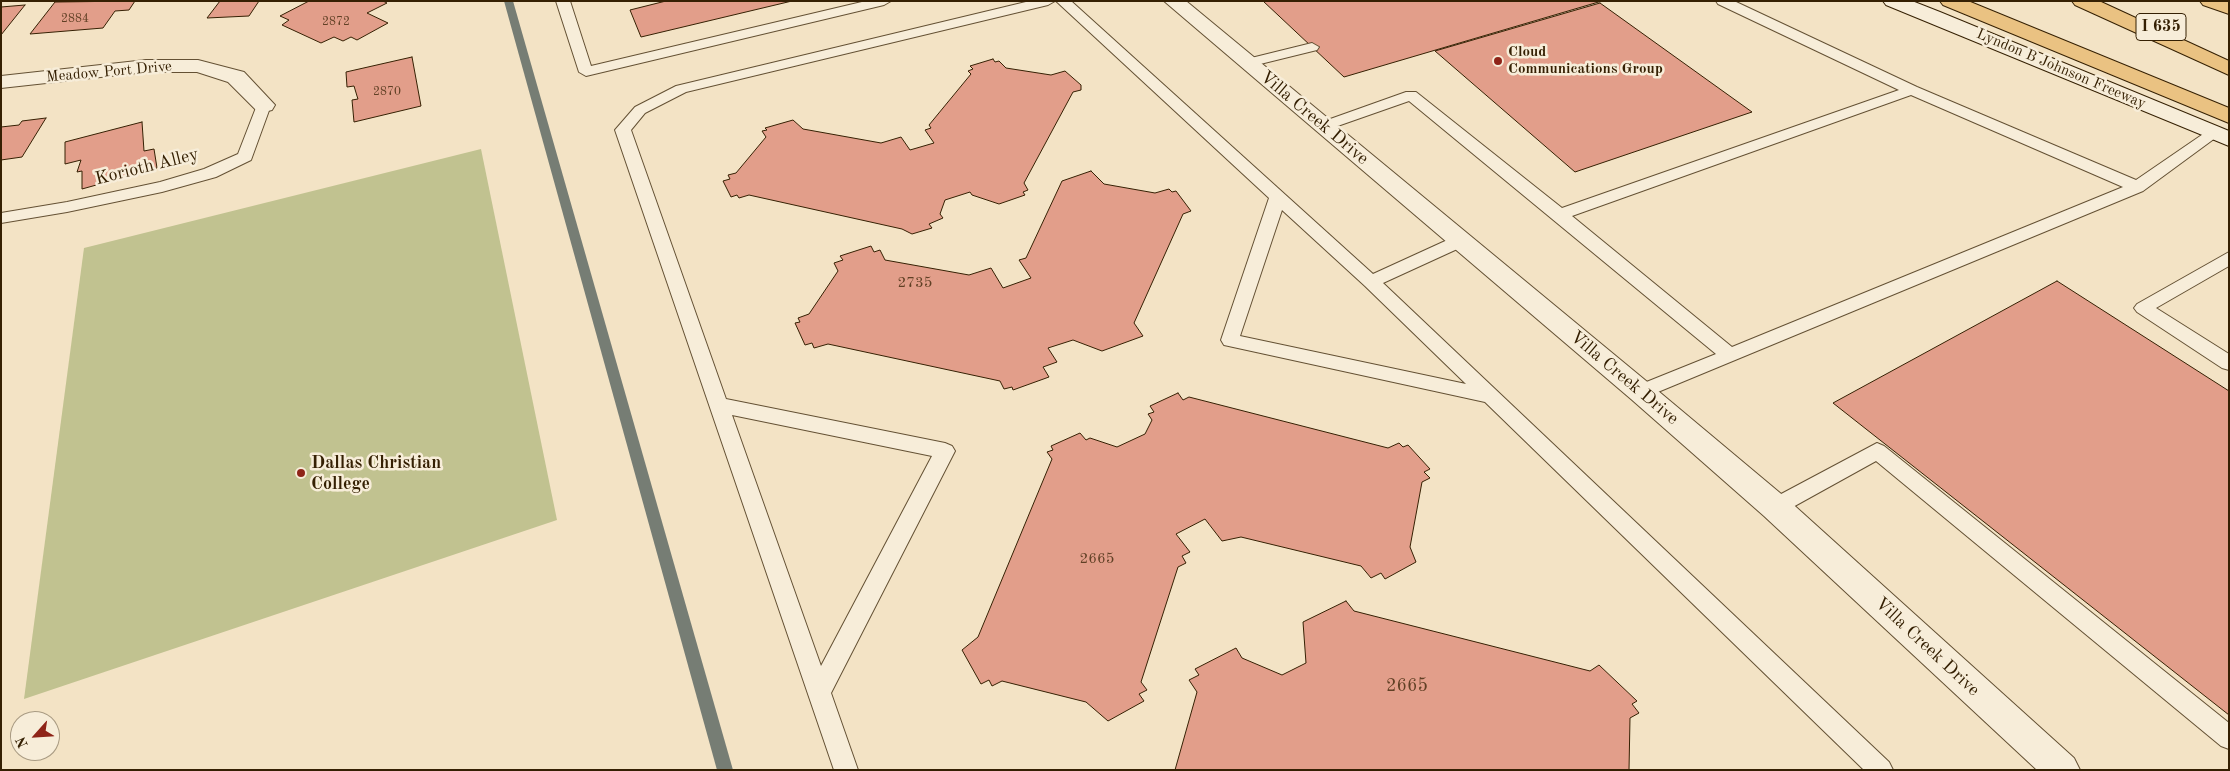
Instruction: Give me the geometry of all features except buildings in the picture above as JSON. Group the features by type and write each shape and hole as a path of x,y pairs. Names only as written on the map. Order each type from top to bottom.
{"highway":[{"path":"1950,1 2229,116"},
{"path":"2082,1 2229,68"},
{"name":"I 635","path":"2092,1 2229,52"},
{"path":"2210,1 2229,8"}],"street":[{"name":"Villa Creek Drive","path":"1174,1 1641,392 1775,507 2062,770"},
{"name":"Lyndon B Johnson Freeway","path":"1893,1 2222,136"},
{"name":"Meadow Port Drive","path":"1,82 146,66 198,66 236,77 264,105"}],"lane":[{"path":"563,1 586,72 884,1"},
{"path":"846,770 623,130 640,110 681,89 1048,1"},
{"path":"1063,1 1370,282 1881,770"},
{"path":"1723,1 1912,90 2137,186"},
{"path":"1248,63 1312,47"},
{"path":"1560,215 1912,90"},
{"path":"1324,126 1411,95 1730,355"},
{"name":"Korioth Alley","path":"1,218 67,207 162,187 210,173 245,157 264,105"},
{"path":"1641,392 2137,186 2222,136"},
{"path":"1278,197 1230,340 1490,396"},
{"path":"1370,282 1460,241"},
{"path":"2229,258 2142,308 2229,364"},
{"path":"719,405 946,451 819,692"},
{"path":"1775,507 1877,451 2229,738"}],"green space":[{"path":"481,149 557,520 24,699 84,248"}],"waterway":[{"path":"508,1 725,770"}],"place":[{"name":"Cloud Communications Group","path":"1498,61"},
{"name":"Dallas Christian College","path":"301,473"}]}
